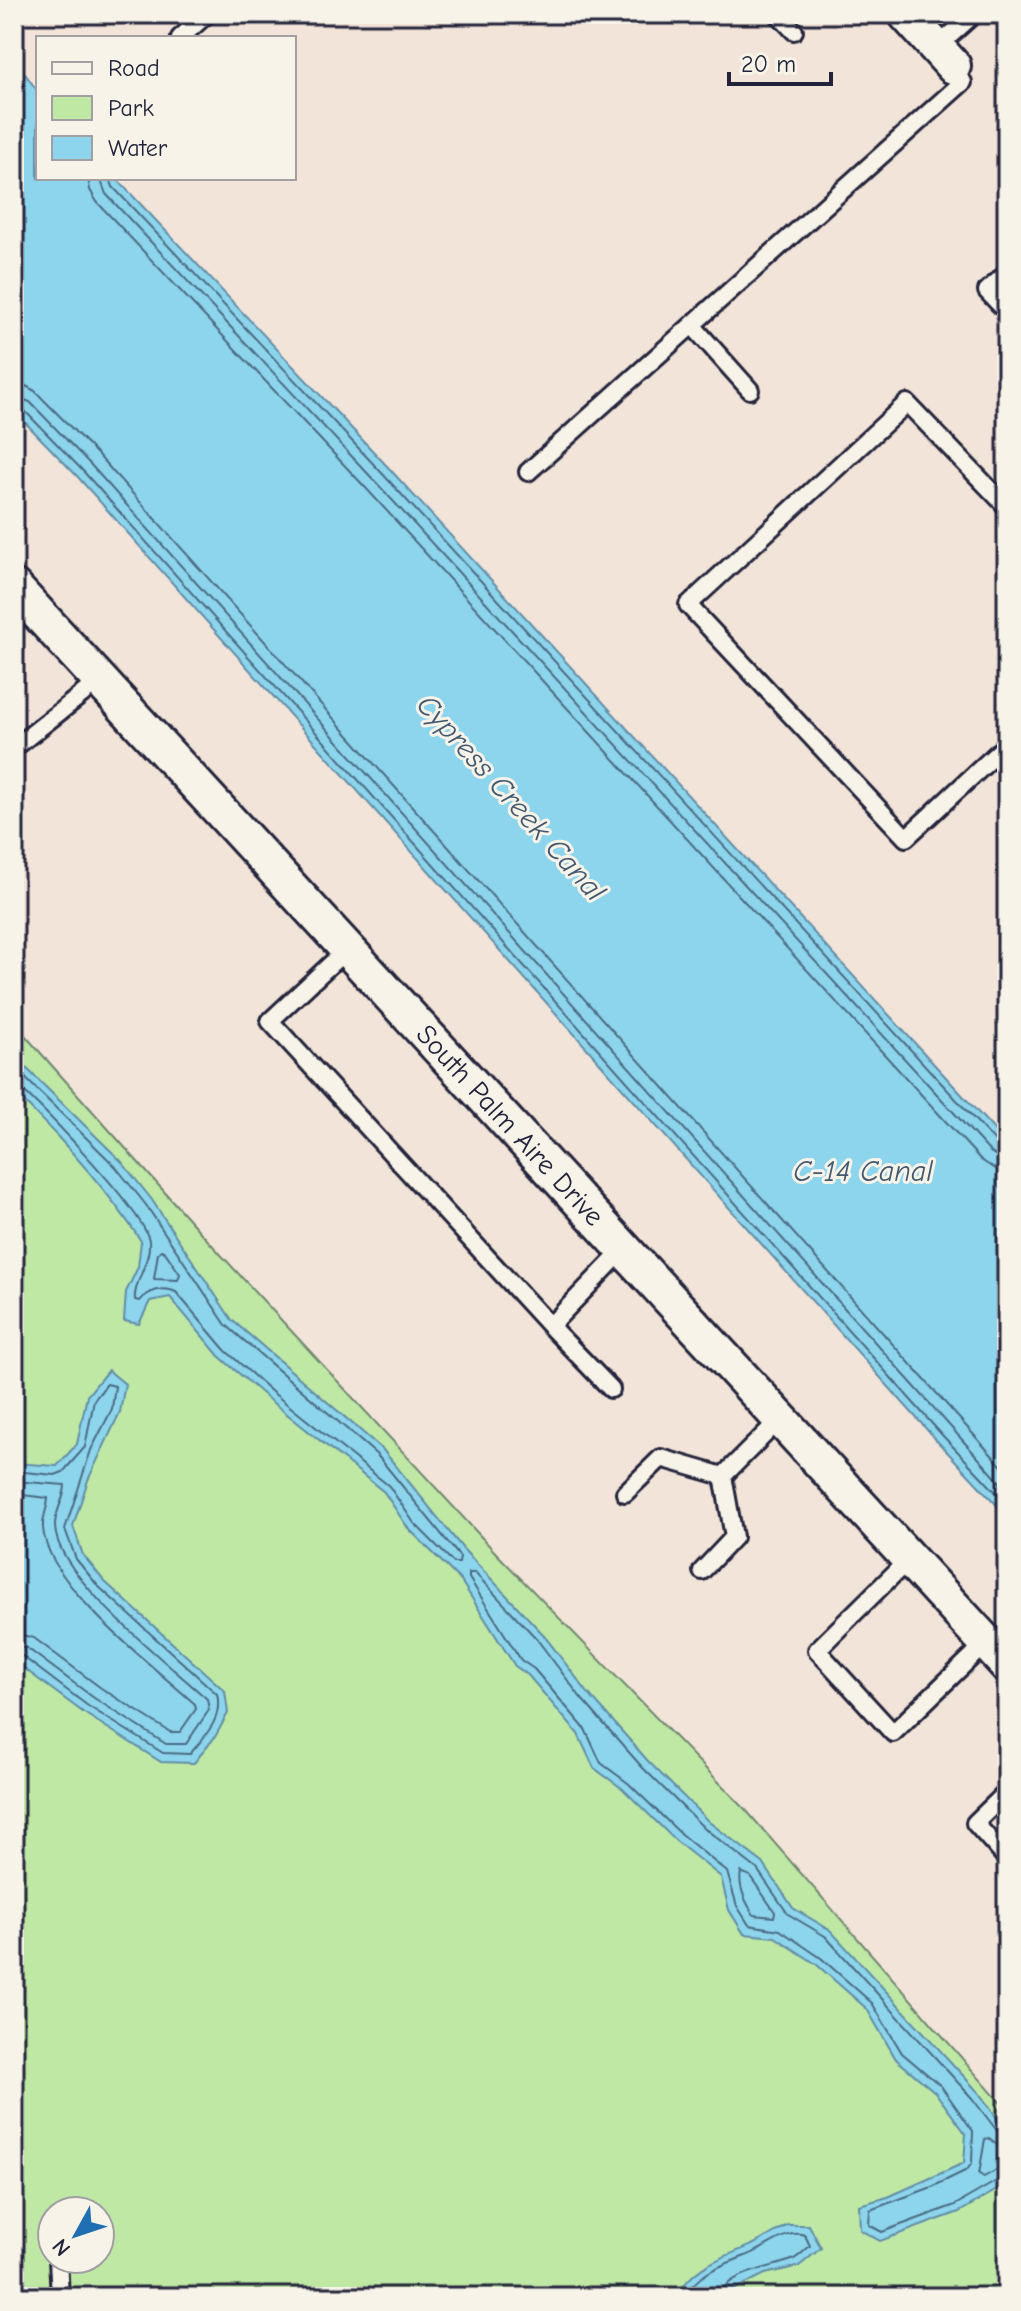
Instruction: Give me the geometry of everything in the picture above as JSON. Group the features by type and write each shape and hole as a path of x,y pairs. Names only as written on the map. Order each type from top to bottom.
{"street":[{"path":"906,14 951,65"},
{"name":"South Palm Aire Drive","path":"14,587 997,1654"}],"lane":[{"path":"182,36 207,14"},
{"path":"778,14 794,31"},
{"path":"528,472 692,325 951,65 974,14"},
{"path":"1007,273 987,291 1007,312"},
{"path":"692,325 750,390"},
{"path":"1007,507 907,403 688,605 906,838 1007,744"},
{"path":"14,748 100,680"},
{"path":"347,949 270,1021 611,1389"},
{"path":"550,1326 624,1249"},
{"path":"723,1476 780,1419"},
{"path":"625,1493 661,1458 723,1476"},
{"path":"702,1571 734,1537 723,1476"},
{"path":"909,1559 817,1650 893,1733 997,1654"},
{"path":"1007,1792 975,1823 1007,1859"},
{"path":"59,2275 60,2297"}],"green space":[{"path":"14,1023 201,1233 496,1553 745,1809 1007,2110 1007,2297 14,2297"}],"water":[{"name":"C-14 Canal","path":"14,58 36,89 36,180 118,180 386,465 1007,1144 1007,1516 77,476 14,411"},
{"path":"14,1056 121,1161 152,1200 232,1320 383,1450 464,1550 542,1633 588,1693 648,1761 709,1822 763,1863 793,1908 830,1930 979,2093 1007,2132 1007,2184 959,2212 880,2241 860,2230 859,2205 888,2197 964,2163 966,2134 935,2092 896,2059 867,2009 816,1964 775,1937 744,1934 729,1910 721,1877 676,1841 623,1789 594,1768 578,1734 528,1675 515,1666 461,1581 408,1528 384,1492 219,1356 170,1297 150,1301 139,1324 124,1321 126,1292 138,1267 141,1241 82,1163 14,1092"},
{"path":"108,1370 125,1384 120,1412 88,1480 73,1526 83,1555 104,1581 225,1691 228,1713 215,1737 194,1763 161,1762 84,1713 14,1661 14,1463 57,1466 77,1444 87,1396"},
{"path":"788,2225 809,2225 821,2248 799,2266 765,2274 725,2297 677,2297 683,2286 700,2270"}],"water label":[{"name":"Cypress Creek Canal","path":"511,798"}]}
